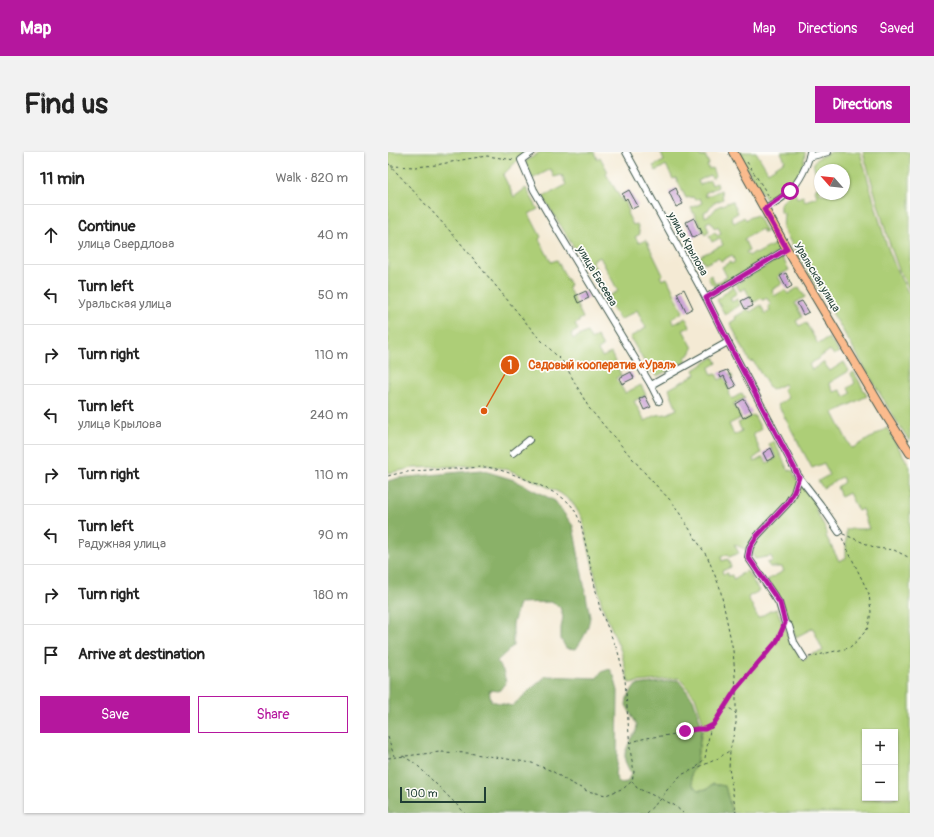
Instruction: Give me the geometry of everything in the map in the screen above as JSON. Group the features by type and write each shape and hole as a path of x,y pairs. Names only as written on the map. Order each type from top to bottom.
{"main road":[{"name":"Уральская улица","path":"733,152 787,249 910,454"}],"street":[{"path":"521,160 532,152"},
{"name":"улица Крылова","path":"626,152 706,298 799,477 839,532"},
{"path":"764,209 790,191 800,178 809,155 828,152"},
{"name":"улица Евсеева","path":"521,160 534,190 651,385 659,401"},
{"path":"706,298 787,249"},
{"path":"651,385 728,342"},
{"path":"513,453 529,440"},
{"path":"799,477 794,492 787,504 757,536 750,547 748,557 780,603 785,623 789,626 794,642 804,658"}],"path":[{"path":"391,166 415,167 436,165 487,156 521,160"},
{"path":"745,158 773,203"},
{"path":"388,163 458,240 537,336 564,363 589,408 651,480 673,503 708,558 720,588 733,650 736,689 736,723 730,751 729,768 736,813"},
{"path":"388,476 416,471 486,467 518,476 558,495 569,503 581,524 600,609 620,658 625,679 634,772 632,781 624,788 606,795 587,791 552,771 532,763 468,753 440,752 388,758"},
{"path":"839,532 876,548 894,550 910,558"},
{"path":"804,658 849,648 868,628 871,612 869,594 839,532"},
{"path":"697,767 705,758 710,730 713,725 736,689 777,641 785,623"},
{"path":"723,709 732,709 736,714"},
{"path":"630,743 641,738 678,734 685,731 705,729 713,725"},
{"path":"388,737 394,757"},
{"path":"646,813 661,799 681,775 717,759 730,751"},
{"path":"402,756 416,764 465,813"},
{"path":"632,781 637,788 674,805 683,813"}],"green space":[{"path":"388,152 526,152 503,175 514,197 526,188 538,209 529,214 541,237 539,239 551,262 557,260 570,285 568,287 583,318 575,324 578,330 571,334 573,339 587,332 591,340 597,336 603,347 598,350 602,357 611,353 621,375 616,378 625,393 641,385 646,395 634,401 645,421 656,415 667,414 677,409 669,389 696,374 694,370 714,357 717,363 709,368 712,375 716,374 719,380 731,374 733,378 726,382 732,399 742,393 745,398 733,404 741,418 729,424 734,435 742,431 738,423 754,415 761,429 753,434 761,453 753,459 754,462 763,457 767,463 776,458 769,444 774,441 788,470 793,471 796,479 816,504 816,511 826,529 826,536 839,561 846,558 846,529 869,529 862,509 858,511 849,493 841,497 837,487 844,482 842,477 823,488 818,481 829,475 824,463 812,468 778,405 788,398 783,389 786,387 784,384 771,390 753,361 750,362 730,323 736,319 735,317 748,309 750,312 761,305 765,314 770,311 768,306 771,305 767,298 763,300 761,298 753,303 745,288 740,291 736,284 782,257 789,270 778,276 782,284 772,290 774,296 785,290 788,294 799,287 805,297 795,303 802,317 796,321 799,326 806,323 818,344 829,338 839,352 834,355 830,350 809,365 812,370 823,362 830,371 844,362 849,371 829,383 834,392 840,390 845,397 851,393 848,388 855,383 851,374 854,372 867,396 833,413 851,448 887,428 910,467 910,813 732,813 725,786 713,784 707,789 699,790 693,785 691,778 692,770 696,764 702,731 705,728 695,697 679,678 629,683 621,651 602,606 582,518 572,502 560,493 535,481 509,470 486,465 413,468 388,473","holes":["734,544 751,552 755,559 771,556 773,561 767,563 770,567 782,567 784,571 767,580 787,621 792,627 796,637 813,628 823,651 809,655 805,660 801,658 791,643 777,609 758,618 748,597 759,591 747,571 733,579 732,575 728,576 728,573 723,574 722,571 731,567 728,559 722,561 721,557 728,554 729,557 739,553"]},
{"path":"540,152 594,152 597,159 600,157 608,172 606,174 623,202 625,201 629,211 627,213 633,225 637,224 640,234 635,237 639,243 646,240 663,275 660,276 662,280 667,278 683,312 671,319 674,324 686,318 690,327 683,330 693,348 690,354 685,357 687,361 657,376 649,370 630,337 646,328 637,310 620,320 606,298 618,291 600,257 592,260 597,272 591,275 543,197 566,185 562,175 554,177 551,169 532,179 525,162"},
{"path":"698,152 701,157 705,155 709,164 707,165 709,169 712,168 715,176 712,178 710,175 698,181 700,185 710,180 712,185 717,183 718,187 705,193 706,197 721,190 723,199 712,204 708,210 704,212 705,217 711,214 717,207 732,201 738,213 731,217 734,223 744,217 746,220 757,215 766,232 764,233 762,229 744,239 749,250 746,252 749,256 775,244 778,252 720,286 715,286 712,284 708,277 711,275 715,284 727,277 722,267 730,262 731,264 735,262 732,255 721,261 718,258 705,264 700,256 723,245 720,238 712,242 709,236 715,232 717,236 721,234 718,227 715,229 710,221 706,223 709,232 705,235 691,208 702,203 700,198 695,200 693,197 686,198 676,178 673,179 666,165 656,171 653,166 664,161 661,153"},
{"path":"737,152 756,152 768,172 785,161 781,152 805,152 802,168 793,182 781,194 768,203"},
{"path":"832,152 860,152 886,243 897,271 910,296 910,442 783,229 784,213 780,212 780,204 794,191 797,198 803,196 805,201 814,198 814,200 850,200 850,164 814,164 819,158"},
{"path":"863,152 910,152 910,291 899,270 888,239"},
{"path":"733,286 737,293 730,298 732,302 737,299 740,305 725,315 717,300"},
{"path":"481,470 514,480 555,501 573,526 590,617 585,634 576,649 566,648 561,639 563,617 560,607 551,602 519,603 513,624 513,646 497,661 503,671 506,682 499,691 489,690 491,701 512,706 546,676 597,678 601,672 610,669 614,676 618,691 617,759 615,775 619,783 627,782 631,774 625,761 625,753 631,738 636,732 637,725 626,705 627,698 636,685 678,680 693,699 702,726 696,764 692,771 691,778 693,785 699,790 707,789 713,784 725,786 732,813 388,813 388,481 399,478"}],"building":[{"path":"676,188 683,204 676,207 669,192"},
{"path":"629,190 638,206 632,209 627,198 625,200 622,194"},
{"path":"694,218 702,233 693,238 686,222"},
{"path":"786,273 792,286 787,289 780,276"},
{"path":"684,289 693,308 686,312 677,293"},
{"path":"586,291 589,298 578,303 575,296"},
{"path":"749,297 753,306 745,309 741,301"},
{"path":"802,301 809,312 803,315 797,303"},
{"path":"727,370 736,386 730,389 724,376 721,378 719,373"},
{"path":"631,372 634,378 622,384 619,378"},
{"path":"645,396 651,407 644,410 639,399"},
{"path":"744,399 752,413 743,418 736,404"},
{"path":"771,448 775,457 767,461 763,453"}],"place":[{"name":"Садовый кооператив «Урал»","path":"484,411"}],"route":[{"path":"685,731 705,729 713,725 736,689 777,641 785,623 780,603 748,557 750,547 757,536 787,504 794,492 799,477 706,298 787,249 764,209 790,191"}]}
